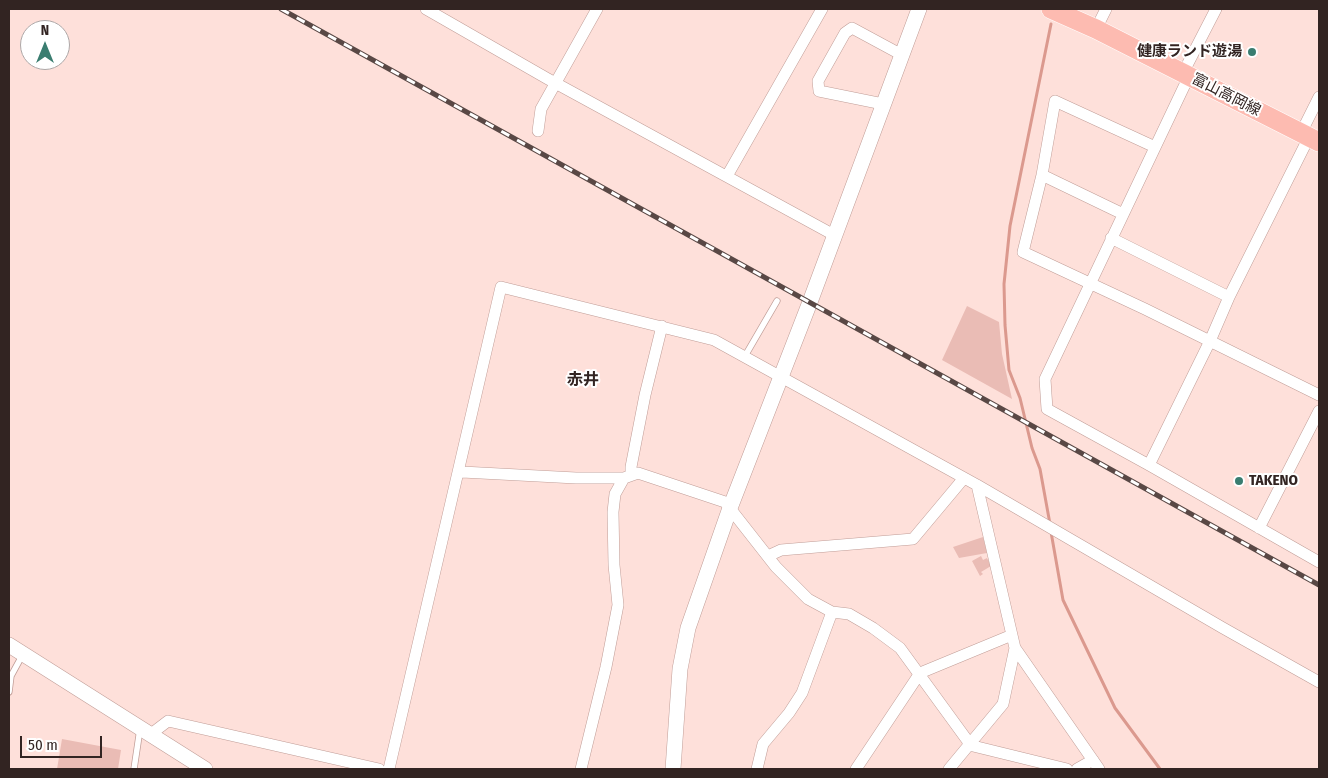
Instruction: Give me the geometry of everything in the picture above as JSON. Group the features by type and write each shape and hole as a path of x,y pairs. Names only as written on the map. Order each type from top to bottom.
{"main road":[{"name":"富山高岡線","path":"1051,9 1096,29 1310,137"}],"street":[{"path":"426,9 556,83 834,235"},
{"path":"538,131 541,109 597,9"},
{"path":"726,176 822,9"},
{"path":"673,769 680,669 688,628 730,508 919,9"},
{"path":"1096,29 1106,9"},
{"path":"1216,9 1155,147 1045,379 1047,409 1149,464 1319,562"},
{"path":"883,104 819,91 818,81 845,33 852,28 902,55"},
{"path":"1149,464 1210,341 1229,297 1310,137 1319,97"},
{"path":"1155,147 1055,101 1042,175 1023,252 1090,282 1319,395"},
{"path":"1042,175 1123,214"},
{"path":"1111,238 1229,297"},
{"path":"389,769 501,287 714,340 977,485 1222,628 1319,682"},
{"path":"581,769 606,667 618,604 614,565 613,512 615,494 628,476 662,326"},
{"path":"1259,528 1319,411"},
{"path":"459,468 462,472 576,478 628,476 638,473 725,502 768,556 808,599 832,612 849,614 900,648 920,673 969,745"},
{"path":"768,556 781,550 913,539 964,478"},
{"path":"977,485 1015,648 1096,765 1077,769"},
{"path":"757,769 763,744 789,713 802,693 832,612"},
{"path":"856,769 920,673 1012,635"},
{"path":"9,645 205,769"},
{"path":"949,769 1004,704 1015,648"},
{"path":"145,731 168,721 379,769"},
{"path":"969,745 1067,769"}],"lane":[{"path":"745,356 776,301"},
{"path":"9,692 11,676 23,654"},
{"path":"134,769 145,731"}],"shaded area":[{"path":"967,306 999,322 1002,354 1012,399 942,360"},
{"path":"983,537 987,553 959,558 953,547"},
{"path":"981,556 983,560 987,558 991,566 981,572 983,574 980,576 972,561"},
{"path":"62,739 121,750 118,769 57,769"}],"waterway":[{"path":"1050,524 1040,469 1032,448 1020,398 1009,370 1004,284 1010,226 1051,24"},
{"path":"1051,532 1063,600 1115,708 1160,769"}],"railway":[{"path":"281,9 1319,585"}],"place":[{"name":"健康ランド遊湯","path":"1252,52"},
{"name":"TAKENO","path":"1239,481"}],"district":[{"name":"赤井","path":"583,381"}]}
